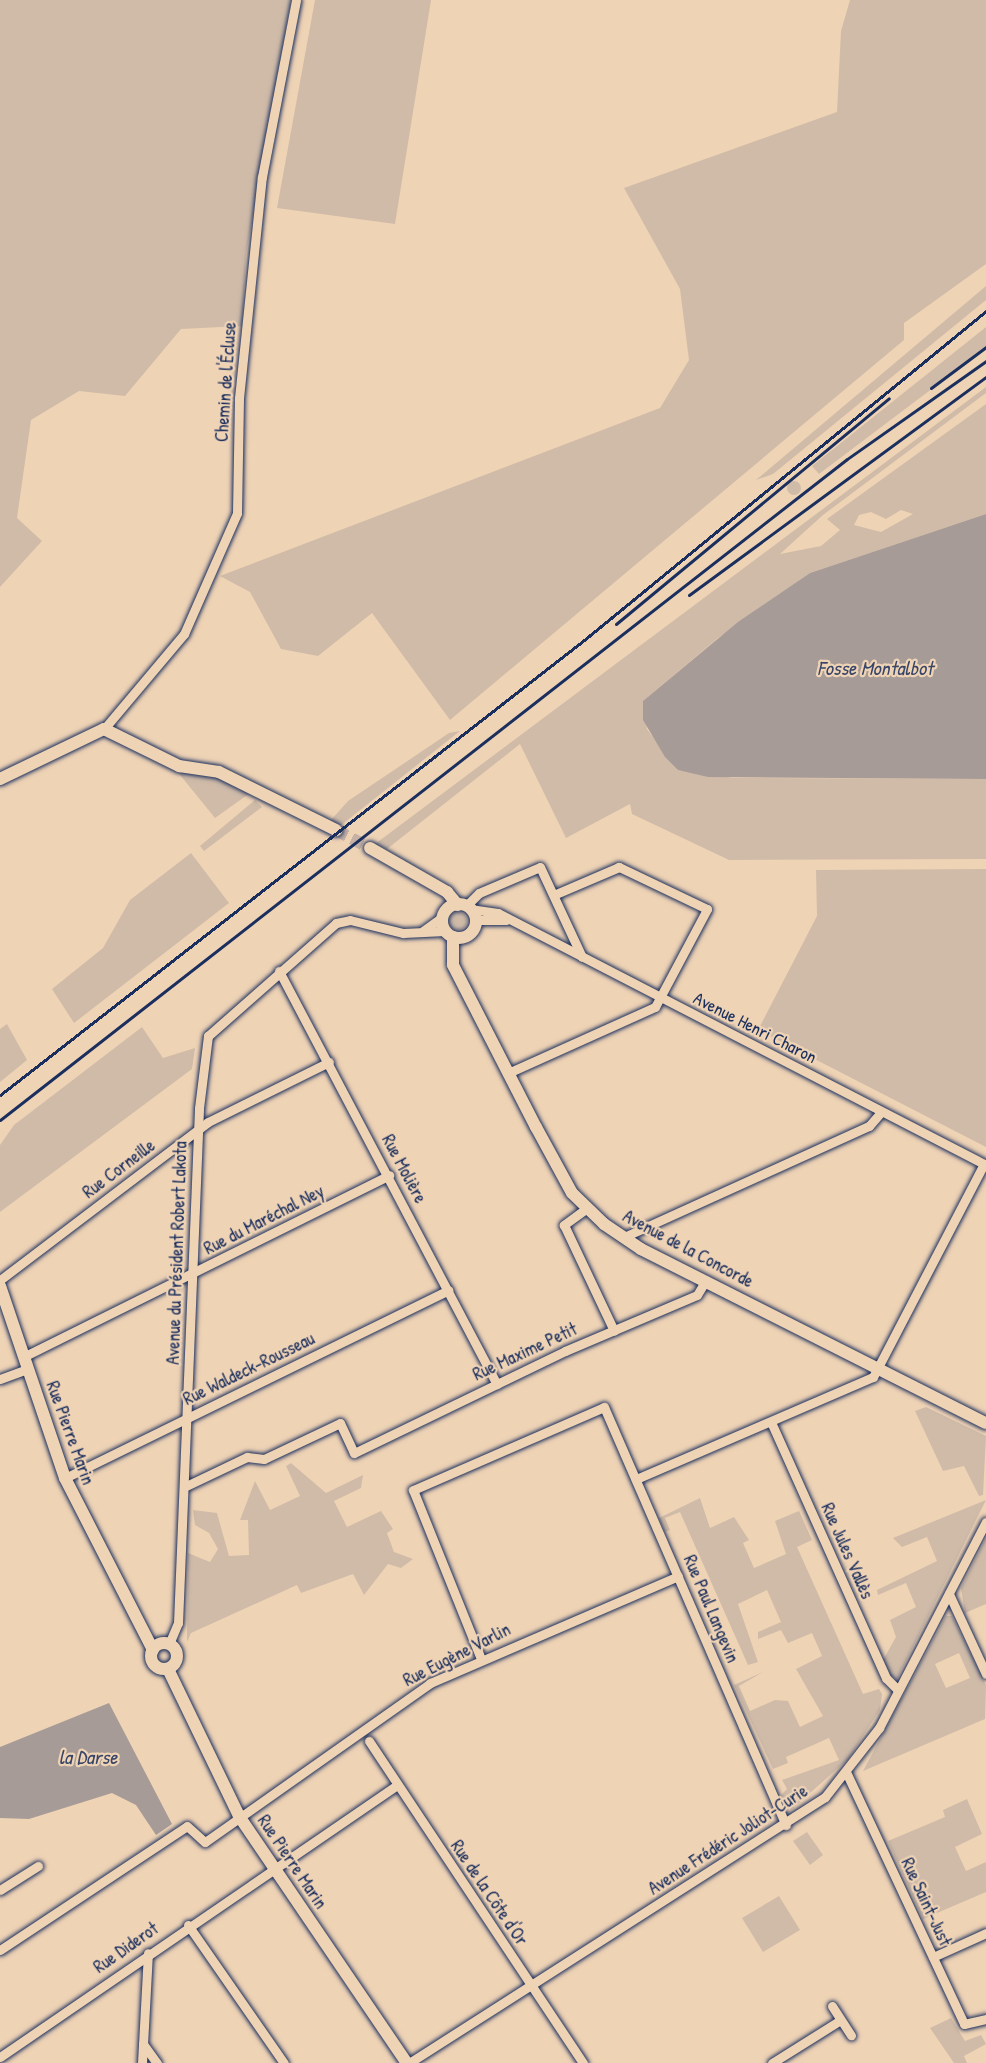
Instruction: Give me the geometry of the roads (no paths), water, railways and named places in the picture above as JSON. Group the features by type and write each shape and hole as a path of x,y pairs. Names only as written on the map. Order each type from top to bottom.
{"street":[{"name":"Chemin de l'Écluse","path":"104,729 184,633 237,513 239,398 262,177 296,0"},
{"path":"0,779 104,729 179,766 219,772 336,830"},
{"path":"370,848 447,892 467,910 471,933 449,934 423,931"},
{"path":"423,931 442,917 467,910 479,893 540,867 556,894 582,957"},
{"path":"508,1073 649,1011 660,998 707,909 619,867 556,894"},
{"name":"Avenue Henri Charon","path":"467,910 510,921 985,1164"},
{"name":"Avenue de la Concorde","path":"442,917 449,934 453,965 572,1193 587,1208 624,1238 986,1423"},
{"name":"Avenue du Président Robert Lakota","path":"169,1644 178,1623 199,1129 208,1036 279,971 339,922 423,931"},
{"name":"Rue Molière","path":"279,971 389,1175 496,1384"},
{"name":"Rue Corneille","path":"0,1280 199,1129 329,1062"},
{"path":"624,1238 869,1126 881,1112"},
{"path":"636,1479 873,1377 985,1164"},
{"name":"Rue du Maréchal Ney","path":"0,1379 25,1363 193,1274 389,1175"},
{"path":"587,1208 564,1225 614,1331"},
{"name":"Rue Maxime Petit","path":"184,1487 247,1457 264,1459 340,1423 354,1453 496,1384 697,1295 706,1280"},
{"name":"Rue Pierre Marin","path":"0,1286 65,1478 153,1650 156,1666 168,1669 239,1816 408,2063"},
{"name":"Rue Waldeck-Rousseau","path":"65,1478 448,1290"},
{"name":"Rue Paul Langevin","path":"482,1659 413,1490 604,1407 786,1825"},
{"name":"Rue Jules Vallès","path":"771,1422 886,1678 898,1690"},
{"name":"Avenue Frédéric Joliot-Curie","path":"408,2063 786,1825 847,1774 898,1690 986,1522"},
{"name":"Rue Eugène Varlin","path":"1,1947 186,1826 205,1842 426,1686 482,1659 678,1576"},
{"path":"949,1594 986,1674"},
{"path":"153,1650 169,1644 177,1656 168,1669"},
{"name":"Rue de la Côte d'Or","path":"369,1741 396,1786 583,2063"},
{"name":"Rue Saint-Just","path":"847,1774 964,2024 986,2019"},
{"name":"Rue Diderot","path":"0,2057 188,1925 396,1786"},
{"path":"0,1890 38,1866"},
{"path":"188,1925 284,2063"},
{"path":"933,1957 986,1934"},
{"path":"142,2063 148,1953"},
{"path":"832,2006 839,2021 851,2035"},
{"path":"772,2063 839,2021"},
{"path":"143,2044 157,2063"}],"water":[{"name":"Fosse Montalbot","path":"986,514 986,779 708,777 678,770 665,757 643,720 643,701 738,622 810,573"},
{"name":"la Darse","path":"109,1703 172,1824 156,1835 136,1805 112,1793 29,1819 0,1818 0,1747"}],"tunnel":[{"path":"336,830 370,848"}],"railway":[{"path":"0,1095 584,640 986,311"},
{"path":"931,388 986,347"},
{"path":"0,1120 847,459 986,361"},
{"path":"689,595 986,377"},
{"path":"616,624 889,398"}]}
